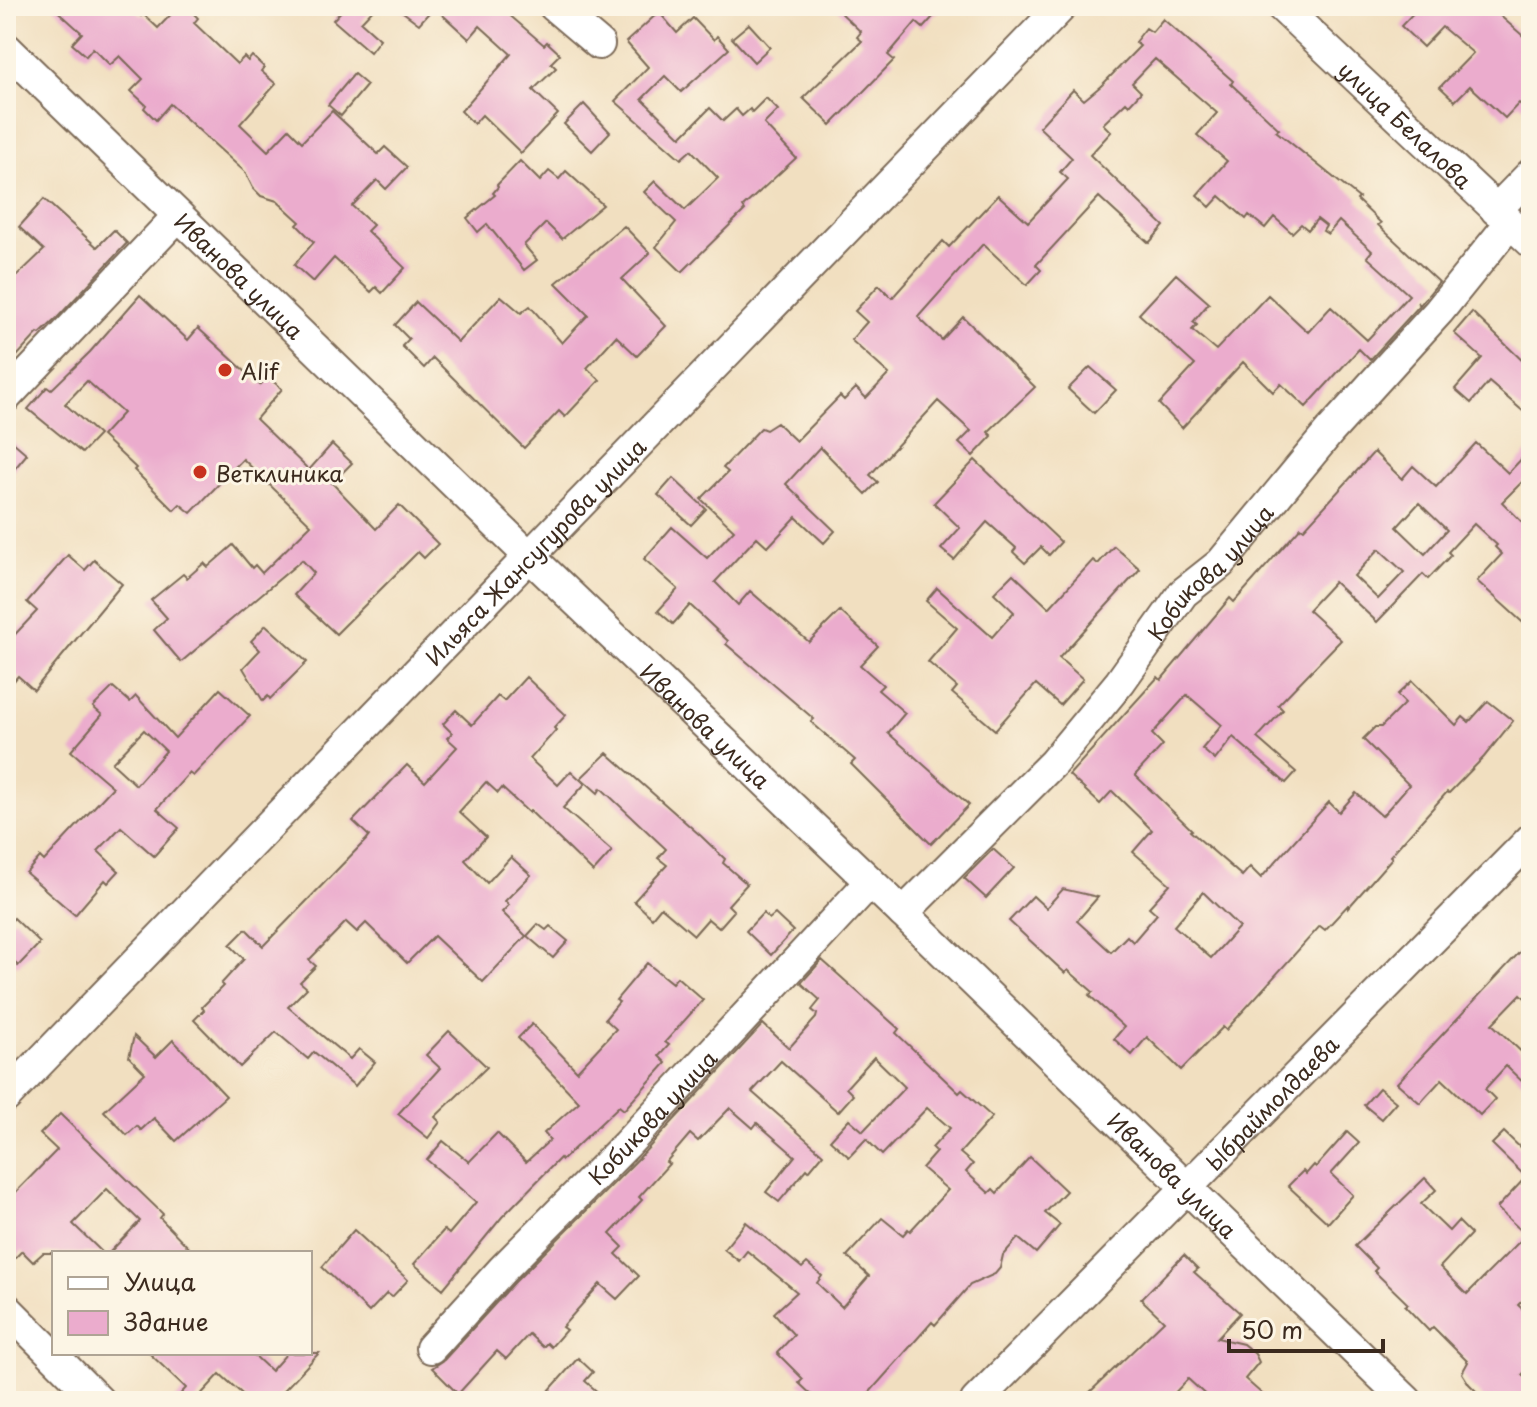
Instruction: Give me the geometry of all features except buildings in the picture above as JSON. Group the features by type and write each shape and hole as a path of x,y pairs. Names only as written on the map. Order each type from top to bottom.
{"street":[{"path":"554,6 599,44"},
{"name":"Ильяса Жансугурова улица","path":"6,1097 1062,6"},
{"name":"улица Белалова","path":"1281,6 1513,225"},
{"name":"Иванова улица","path":"6,48 1407,1401"},
{"name":"Кобикова улица","path":"903,913 1053,763 1120,682 1183,593 1221,563 1330,431 1513,225 1531,174"},
{"path":"6,397 178,216"},
{"name":"Ыбраймолдаева","path":"976,1401 1531,839"},
{"name":"Кобикова улица","path":"431,1348 502,1270 626,1145 870,882"},
{"path":"6,1308 52,1354"},
{"path":"53,1355 99,1401"}],"place":[{"name":"Alif","path":"225,370"},
{"name":"Ветклиника","path":"200,472"}]}
